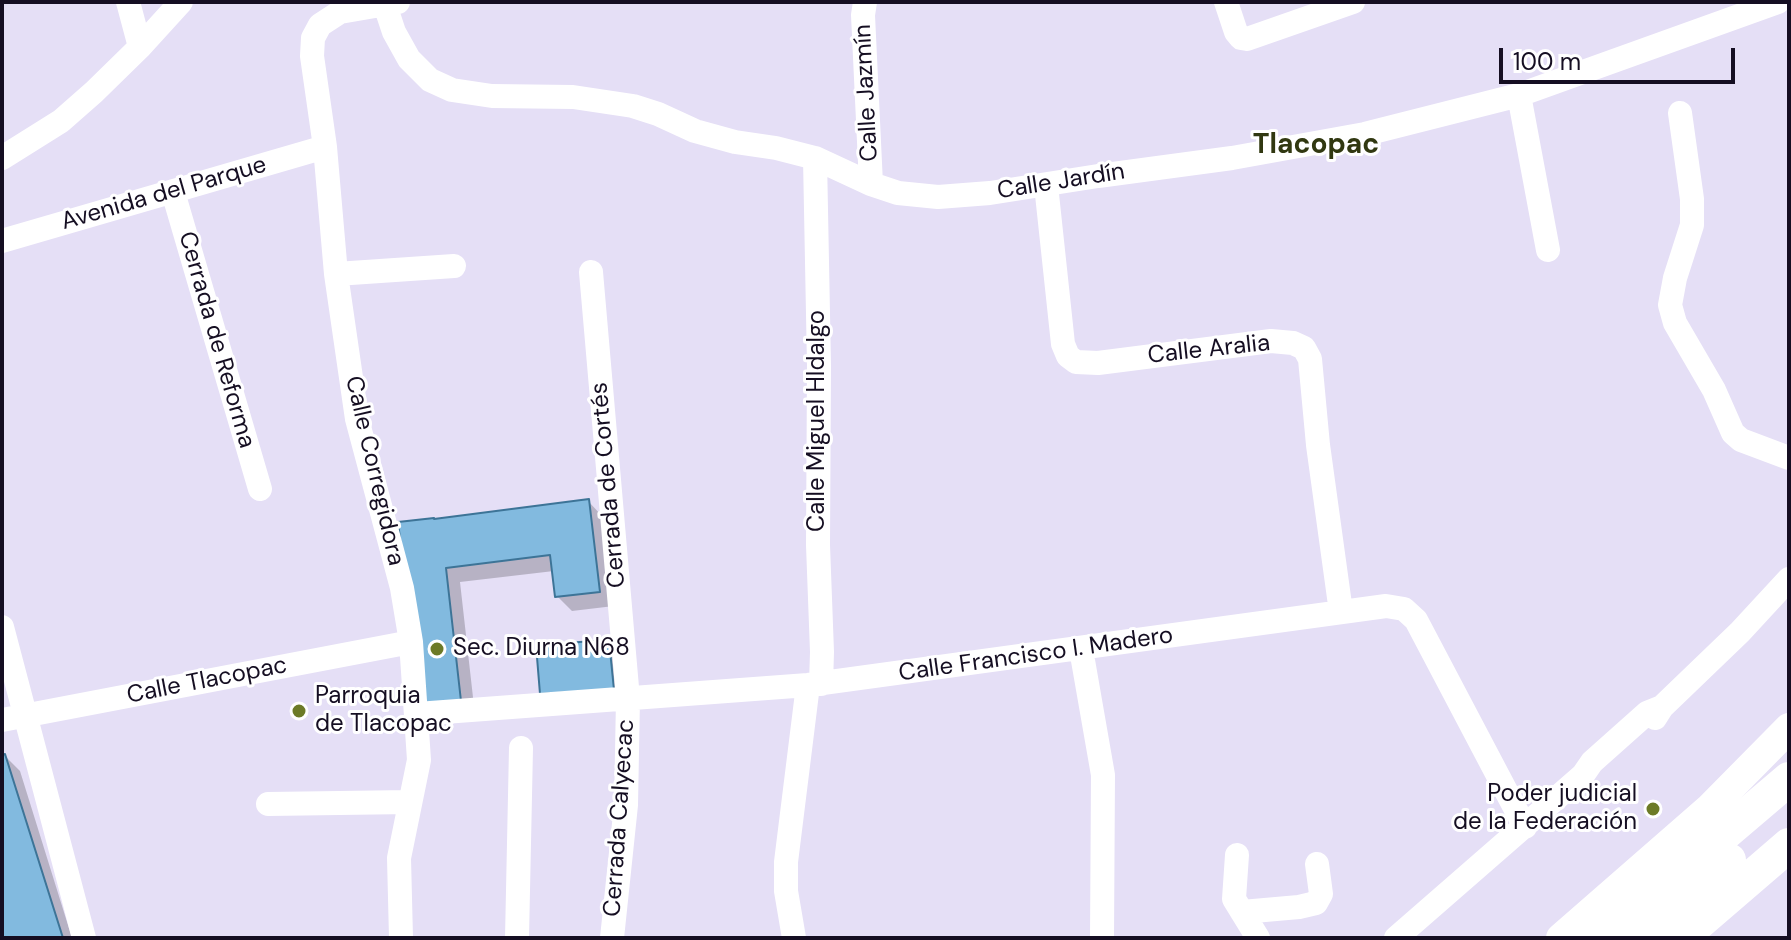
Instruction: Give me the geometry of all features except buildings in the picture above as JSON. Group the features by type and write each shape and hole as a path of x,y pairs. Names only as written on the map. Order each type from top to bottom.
{"highway":[{"path":"1602,938 1787,786"},
{"path":"1616,938 1787,786"},
{"path":"1643,938 1787,786"},
{"path":"1681,938 1789,845"}],"main road":[{"path":"1561,938 1710,808 1789,728"},
{"path":"1704,938 1789,864"}],"street":[{"path":"128,2 140,47"},
{"path":"2,158 61,121 140,47 181,2"},
{"name":"Calle Jardín","path":"389,2 394,32 409,59 430,80 452,90 492,96 573,97 633,106 695,131 815,158 898,193 938,197 990,193 1232,158 1365,134 1519,95 1778,2"},
{"name":"Calle Corregidora","path":"389,2 340,12 320,25 313,38 312,56 325,147 336,274 357,419 402,588 411,642 419,760 399,858 401,938"},
{"name":"Calle Jazmín","path":"865,2 863,15 871,184"},
{"path":"1226,2 1236,32 1247,39 1353,2"},
{"path":"1519,95 1548,250"},
{"path":"1680,113 1692,199 1692,225 1670,305 1675,323 1714,390 1733,433 1741,440 1789,458"},
{"name":"Avenida del Parque","path":"2,241 325,147"},
{"name":"Calle Miguel HIdalgo","path":"794,938 786,891 786,862 822,652 818,545 815,158"},
{"name":"Calle Aralia","path":"1046,185 1063,344 1068,356 1076,362 1098,363 1271,341 1293,343 1304,348 1310,359 1318,445 1341,612"},
{"name":"Cerrada de Reforma","path":"173,192 260,489"},
{"path":"336,274 454,266"},
{"name":"Cerrada de Cortés","path":"591,272 628,699"},
{"path":"1396,938 1583,775 1600,769 1653,721 1662,707 1740,632 1789,579"},
{"name":"Calle Francisco I. Madero","path":"417,714 815,684 1386,606 1404,609 1416,620 1525,827"},
{"path":"2,627 14,718 84,938"},
{"name":"Calle Tlacopac","path":"14,718 411,642"},
{"path":"1081,649 1103,775 1099,938"},
{"name":"Cerrada Calyecac","path":"612,938 626,805 628,699"},
{"path":"517,938 521,748"},
{"path":"268,804 410,802"},
{"path":"1237,855 1234,899 1258,938"},
{"path":"1242,912 1316,903 1321,894 1317,864"}],"place":[{"name":"Sec. Diurna N68","path":"437,649"},
{"name":"Parroquia de Tlacopac","path":"299,711"},
{"name":"Poder judicial de la Federación","path":"1653,809"}],"district":[{"name":"Tlacopac","path":"1316,146"}]}
